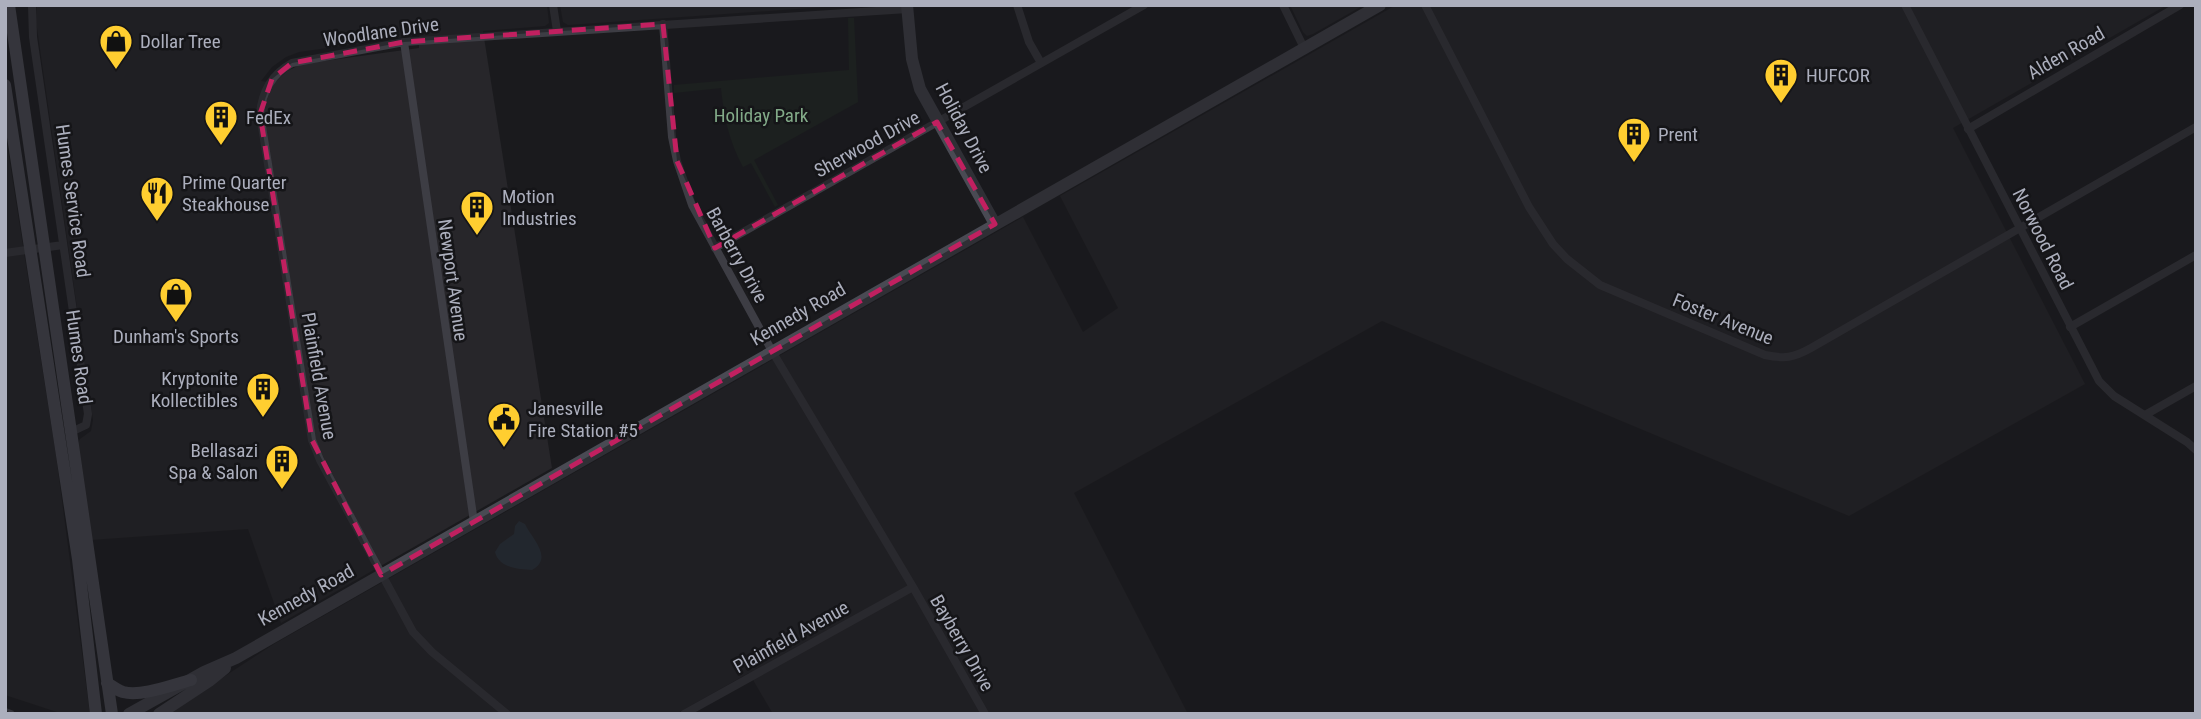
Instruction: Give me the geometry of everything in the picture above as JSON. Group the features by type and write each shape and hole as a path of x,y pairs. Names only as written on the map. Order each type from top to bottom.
{"main road":[{"name":"Humes Road","path":"9,5 112,714"},
{"name":"Humes Road","path":"5,85 76,548 96,714"},
{"path":"107,683 120,691 135,692 191,680"}],"street":[{"name":"Humes Service Road","path":"32,5 33,37 88,414 86,425 71,432"},
{"path":"554,5 557,31"},
{"path":"1017,5 1029,42 1041,63"},
{"name":"Sherwood Drive","path":"715,248 1144,5"},
{"path":"1283,5 1305,50"},
{"name":"Kennedy Road","path":"129,714 236,658 1380,5"},
{"name":"Foster Avenue","path":"1425,5 1529,207 1553,244 1567,259 1600,285 1765,355 1782,358 1797,356 2196,127"},
{"name":"Norwood Road","path":"1905,5 2099,381 2114,396 2196,450"},
{"name":"Alden Road","path":"1968,129 2180,5"},
{"name":"Woodlane Drive","path":"281,69 306,59 404,42 907,7"},
{"name":"Holiday Drive","path":"907,7 912,59 920,89 995,224"},
{"name":"Barberry Drive","path":"663,24 672,137 692,205 772,351 913,587"},
{"name":"Newport Avenue","path":"404,42 474,522"},
{"name":"Plainfield Avenue","path":"281,69 265,90 260,114 312,440 381,575 419,639 507,714"},
{"path":"5,253 63,245"},
{"path":"2070,327 2196,255"},
{"path":"2145,415 2196,386"},
{"name":"Plainfield Avenue","path":"684,714 913,587"},
{"name":"Bayberry Drive","path":"913,587 985,714"},
{"name":"Kennedy Road","path":"159,714 209,681 236,658"}],"highlighted area":[{"path":"663,24 677,161 715,248 937,122 995,224 381,575 312,440 260,114 272,79 292,63 404,42"}],"shaded area":[{"path":"37,5 547,5 549,23 545,26 483,31 552,468 281,623 248,529 90,540 78,443 91,431 93,420 36,21","holes":["419,35 419,48 302,64 287,71 274,83 261,81 272,67 299,52"]},
{"path":"560,5 853,5 568,25 563,22"},
{"path":"1290,5 1364,5 1307,36"},
{"path":"1396,5 2167,5 1953,128 2085,384 1849,516 1382,321 1074,493 1188,714 773,714 749,673 676,714 167,714 274,644 1023,217 1083,332 1118,308 1060,196"},
{"path":"5,132 56,455 90,714 63,714 5,695"}],"green space":[{"name":"Holiday Park","path":"848,18 854,18 858,102 754,160 778,205 775,207 751,163 743,167 738,157 728,129 721,88 674,93 674,85 849,70"}],"water":[{"path":"519,521 525,524 541,554 541,560 532,570 505,564 495,552 500,544 514,534"}],"railway":[{"path":"5,709 18,714"}],"place":[{"name":"Dollar Tree","path":"116,71"},
{"name":"HUFCOR","path":"1781,105"},
{"name":"FedEx","path":"221,147"},
{"name":"Prent","path":"1634,164"},
{"name":"Prime Quarter Steakhouse","path":"157,223"},
{"name":"Motion Industries","path":"477,237"},
{"name":"Dunham's Sports","path":"176,324"},
{"name":"Kryptonite Kollectibles","path":"263,419"},
{"name":"Janesville Fire Station #5","path":"504,449"},
{"name":"Bellasazi Spa & Salon","path":"282,491"}]}
